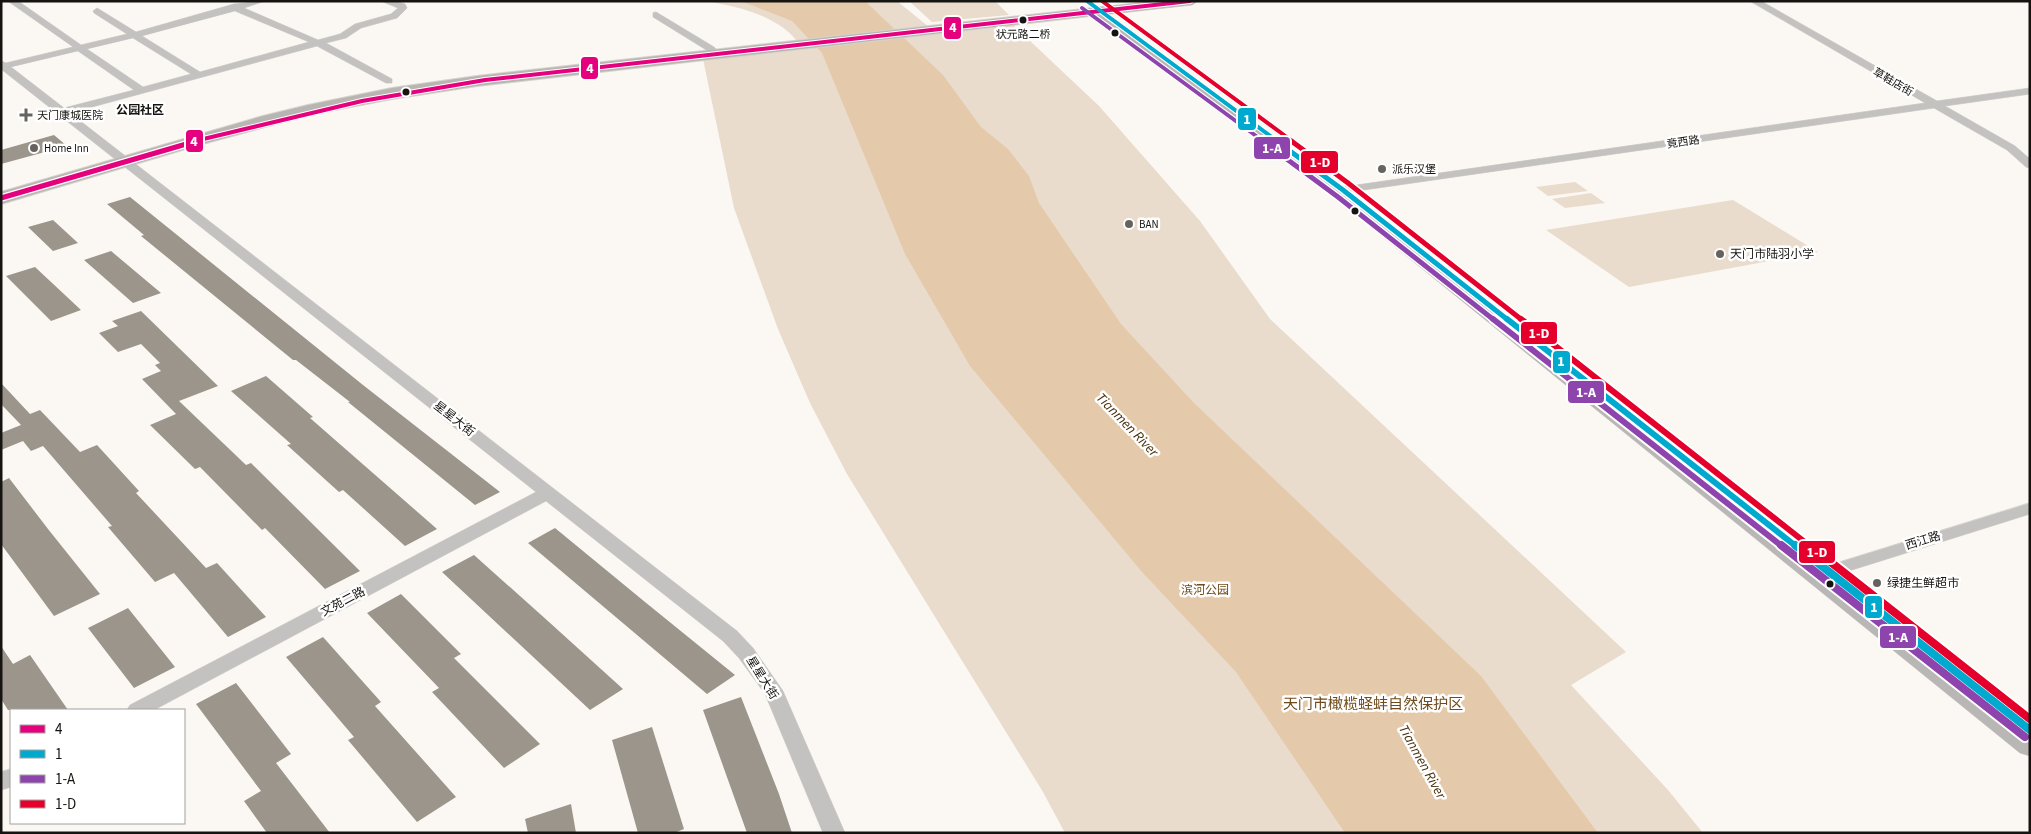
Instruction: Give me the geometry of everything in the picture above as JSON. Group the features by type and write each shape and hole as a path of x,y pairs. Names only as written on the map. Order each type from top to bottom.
{"highway":[{"path":"1,198 283,110 353,94 424,81 931,28 1093,7"},
{"path":"1,183 238,136 389,81 470,69 633,52 701,52"},
{"path":"283,110 637,69 701,52"},
{"path":"1,190 216,135 314,107"},
{"path":"1,207 122,159 314,107"},
{"path":"216,135 238,136"}],"main road":[{"path":"1093,7 1168,1"},
{"path":"1093,7 1192,1"},
{"path":"1093,7 1339,190 1822,573 2030,745"},
{"path":"1822,573 2030,730"}],"street":[{"path":"12,1 142,91"},
{"path":"221,1 318,43 389,81"},
{"path":"3,65 134,35 261,1"},
{"path":"62,112 348,34 358,26 394,16 403,8 402,6 385,1"},
{"name":"草鞋店街","path":"1754,1 1934,106 2011,148 2030,165"},
{"path":"97,11 199,75"},
{"path":"656,15 701,52"},
{"name":"星星大街","path":"3,65 730,636 746,653 773,691 834,833"},
{"name":"竟西路","path":"1339,190 2030,91"},
{"name":"文苑二路","path":"139,709 548,493"},
{"name":"西江路","path":"1822,573 2030,508"}],"green space":[{"name":"滨河公园","path":"703,1 897,1 935,32 1012,24 1099,106 1200,221 1270,319 1626,652 1571,685 1668,790 1703,833 1065,833 1043,792 847,474 810,403 778,329 734,208 703,59 801,47 783,28 771,20 744,9"},
{"path":"909,1 995,1 1009,15 932,22"},
{"path":"1575,182 1588,191 1548,196 1536,187"},
{"path":"1591,193 1605,203 1565,208 1552,199"},
{"path":"1733,200 1818,252 1629,287 1546,230"}],"water":[{"name":"天门市橄榄蛏蚌自然保护区","path":"741,1 865,1 943,75 981,127 1008,149 1029,176 1039,203 1121,324 1194,403 1481,676 1598,833 1345,833 1236,672 1142,572 970,366 905,254 822,53 792,21"}],"building":[{"name":"Home Inn","path":"54,135 67,146 1,164 1,150"},
{"path":"130,197 363,385 500,492 475,505 348,402 350,402 296,360 293,360 141,236 144,235 107,204"},
{"path":"53,220 78,243 53,251 28,227"},
{"path":"111,251 161,293 133,303 84,260"},
{"path":"35,267 81,310 51,321 6,276"},
{"path":"141,311 218,386 179,401 246,465 251,463 360,571 325,589 265,528 262,530 200,467 195,469 150,425 176,414 142,379 161,371 155,365 160,363 141,344 118,352 99,333 118,326 112,321"},
{"path":"266,376 313,417 310,418 437,529 405,546 343,490 339,492 287,445 291,444 231,391"},
{"path":"1,383 30,414 40,410 80,452 97,445 139,491 136,493 206,568 217,563 266,617 228,637 174,573 155,582 108,527 112,526 43,446 31,451 23,441 1,450 1,433 21,425 1,404"},
{"path":"9,478 100,594 54,616 1,544 1,482"},
{"path":"555,528 735,675 707,694 528,543"},
{"path":"474,555 623,689 590,710 442,572"},
{"path":"401,594 461,654 454,658 540,744 504,768 432,692 439,688 367,613"},
{"path":"128,608 175,667 134,688 88,628"},
{"path":"323,637 381,702 375,706 456,797 417,822 348,740 354,737 286,657"},
{"path":"1,646 13,664 30,655 67,709 8,710 1,699"},
{"path":"236,683 291,754 276,763 330,833 267,833 244,801 261,791 196,704"},
{"path":"741,697 779,794 792,833 747,833 703,710"},
{"path":"652,727 684,829 674,833 638,833 612,740"},
{"path":"571,804 576,833 528,833 525,819"}],"transit line":[{"name":"1","path":"1087,1 1343,190 2030,730"},
{"name":"1-D","path":"1102,1 1348,183 2030,719"},
{"name":"4","path":"1,198 241,129 301,114 423,89 485,80 1190,1"},
{"name":"1-A","path":"1082,8 1338,197 2025,737"}],"place":[{"name":"状元路二桥","path":"1023,20"},
{"name":"天门康城医院","path":"26,115"},
{"name":"Home Inn","path":"34,148"},
{"name":"派乐汉堡","path":"1382,169"},
{"name":"BAN","path":"1129,224"},
{"name":"天门市陆羽小学","path":"1720,254"},
{"name":"绿捷生鲜超市","path":"1877,583"}],"district":[{"name":"公园社区","path":"140,110"}],"water label":[{"name":"Tianmen River","path":"1127,425"},
{"name":"Tianmen River","path":"1422,762"}]}
